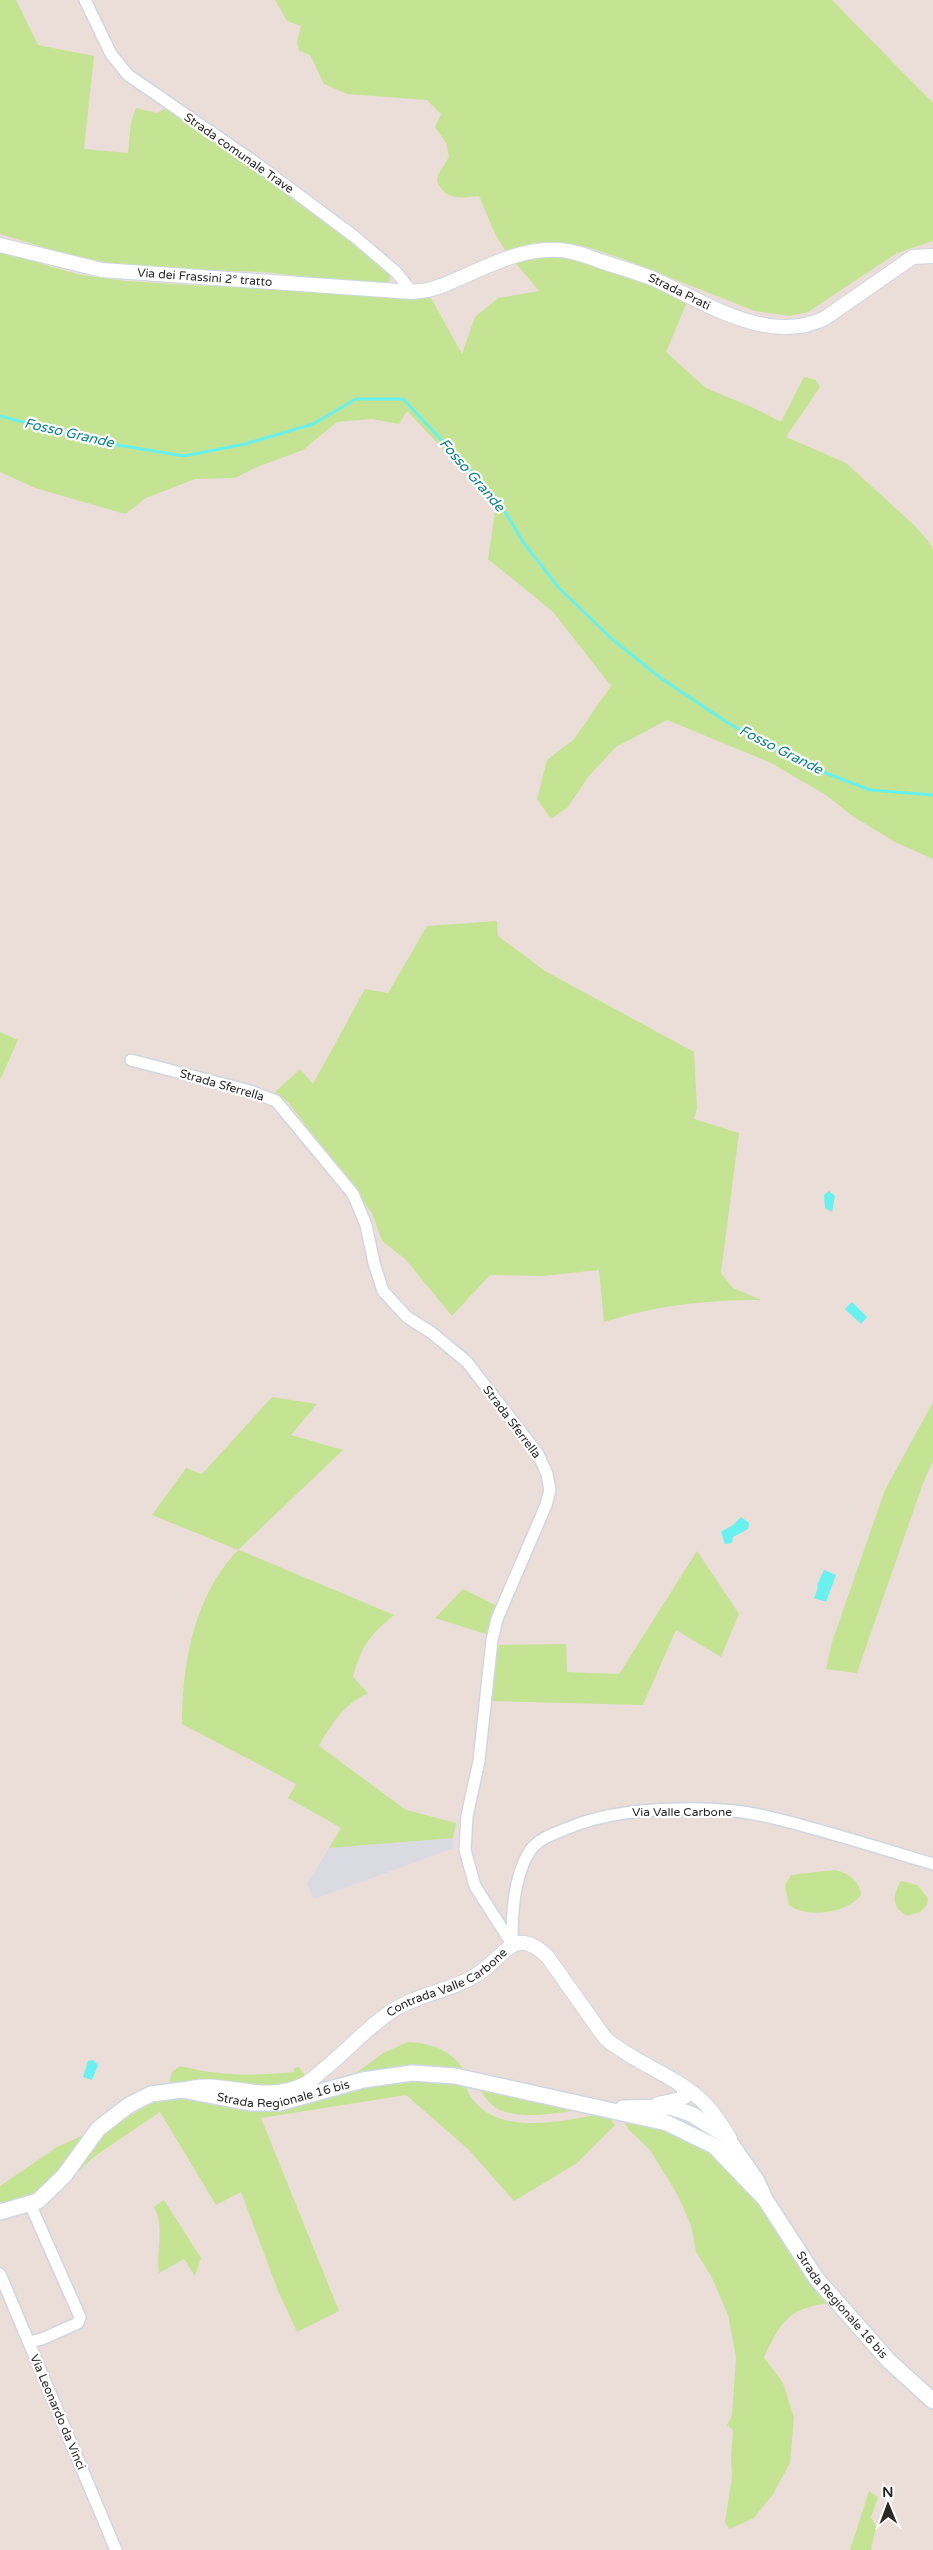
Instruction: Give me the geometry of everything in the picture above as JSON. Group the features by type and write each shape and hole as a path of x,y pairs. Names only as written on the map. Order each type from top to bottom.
{"main road":[{"name":"Strada Regionale 16 bis","path":"0,2212 38,2201 64,2176 91,2136 115,2115 152,2094 182,2090 250,2103 279,2103 392,2074 436,2073 664,2122 714,2146 766,2198"},
{"name":"Strada Regionale 16 bis","path":"607,2109 648,2106 670,2107 698,2118 717,2129 732,2142 816,2278 889,2361 933,2401"},
{"path":"664,2122 692,2123 698,2118 714,2146"}],"street":[{"name":"Strada comunale Trave","path":"85,0 111,54 128,75 253,161 355,238 396,272 412,292"},
{"name":"Via dei Frassini 2° tratto","path":"0,245 102,270 412,292"},
{"path":"926,256 933,248"},
{"name":"Strada Prati","path":"412,292 441,286 523,252 561,250 575,252 651,278 740,318 758,324 789,328 817,322 825,318 904,263 926,256"},
{"name":"Strada Sferrella","path":"131,1060 250,1090 276,1101 353,1194 366,1225 374,1263 383,1291 407,1317 432,1333 467,1362 538,1454 547,1474 550,1490 546,1504 504,1599 492,1640 479,1761 466,1816 465,1850 475,1886 512,1944"},
{"name":"Via Valle Carbone","path":"512,1944 512,1912 519,1880 529,1853 544,1838 586,1821 615,1814 672,1810 737,1812 768,1816 933,1864"},
{"name":"Contrada Valle Carbone","path":"182,2090 197,2085 251,2094 275,2094 305,2084 391,2012 415,1998 463,1982 480,1973 512,1944 524,1942 535,1945 547,1956 605,2038 617,2048 701,2099 719,2120 732,2142"},
{"path":"648,2106 681,2099 684,2097 681,2086"},
{"path":"681,2086 698,2118"},
{"path":"698,2118 702,2111 701,2099"},
{"path":"29,2342 42,2339 78,2323 80,2317 30,2204"},
{"name":"Via Leonardo da Vinci","path":"0,2274 116,2550"}],"shaded area":[{"path":"453,1838 454,1848 314,1899 307,1884 329,1848"}],"green space":[{"path":"0,0 16,0 38,45 94,56 84,149 128,153 131,122 136,108 157,113 166,108 173,110 310,209 390,273 390,281 383,284 374,284 263,272 134,268 69,255 0,234"},
{"path":"275,0 832,0 933,103 933,241 897,253 808,312 789,316 755,311 623,259 584,246 550,242 533,243 506,252 495,234 479,196 455,197 445,192 437,182 438,175 449,157 446,143 435,127 441,114 427,100 347,94 324,84 310,55 299,51 297,42 301,26 287,21"},
{"path":"0,252 81,275 126,281 205,286 258,285 388,298 431,298 462,354 475,317 498,298 539,291 513,260 535,257 580,261 603,266 688,300 666,352 706,388 756,409 781,422 804,377 816,380 820,387 786,437 846,463 914,525 929,542 933,550 933,859 895,842 851,815 826,795 769,762 667,720 616,747 588,777 568,807 551,819 537,799 547,760 574,739 611,686 553,612 488,559 496,505 407,411 399,424 372,419 337,422 303,450 257,467 235,478 195,479 146,498 125,514 35,488 0,472"},
{"path":"497,921 498,936 545,971 694,1052 697,1109 694,1119 739,1133 721,1273 733,1288 761,1300 720,1301 682,1305 643,1311 604,1322 599,1270 543,1276 490,1275 452,1316 405,1259 382,1241 372,1213 288,1102 275,1092 300,1069 313,1084 365,989 388,993 427,926"},
{"path":"0,1032 18,1040 0,1080"},
{"path":"272,1397 317,1404 291,1435 343,1450 238,1550 152,1515 186,1468 202,1474"},
{"path":"933,1402 933,1461 923,1483 857,1673 826,1669 832,1642 885,1490"},
{"path":"239,1550 394,1615 372,1635 363,1649 356,1666 353,1677 368,1693 352,1703 339,1715 319,1746 406,1810 456,1823 453,1838 329,1848 341,1828 288,1798 296,1784 182,1724 182,1703 187,1661 197,1620 214,1581"},
{"path":"697,1551 739,1614 721,1657 676,1630 643,1705 490,1701 496,1645 566,1644 567,1672 619,1674"},
{"path":"463,1589 497,1606 489,1635 435,1618"},
{"path":"834,1870 848,1875 858,1885 861,1895 855,1901 837,1910 816,1913 806,1912 789,1905 785,1886 791,1875"},
{"path":"901,1881 917,1885 928,1898 927,1905 920,1912 907,1916 898,1908 895,1896"},
{"path":"408,2042 425,2044 441,2050 454,2059 465,2072 351,2077 383,2053"},
{"path":"180,2066 209,2072 251,2074 294,2072 294,2068 299,2067 307,2078 277,2087 199,2080 169,2084 172,2072"},
{"path":"434,2080 465,2085 476,2103 490,2114 507,2121 547,2122 606,2113 615,2125 577,2163 514,2201 468,2149 406,2095 261,2118 339,2311 297,2332 278,2291 241,2192 216,2205 160,2112 95,2156 62,2186 0,2219 0,2186 57,2147 86,2134 101,2134 157,2099 354,2088 391,2082"},
{"path":"480,2089 577,2110 533,2115 510,2113 492,2105"},
{"path":"621,2117 683,2136 729,2168 767,2210 831,2303 805,2308 788,2318 776,2334 764,2357 783,2383 794,2417 790,2463 773,2494 754,2518 729,2529 725,2522 732,2476 733,2430 727,2425 732,2415 736,2357 728,2315 711,2276 696,2252 691,2225 677,2194 650,2150 629,2130"},
{"path":"164,2200 201,2258 195,2276 184,2259 159,2273 160,2231 154,2207"},
{"path":"869,2491 878,2497 871,2517 876,2527 871,2550 850,2550"}],"water":[{"path":"829,1191 835,1196 832,1212 825,1208 824,1195"},
{"path":"852,1302 867,1317 861,1324 845,1309"},
{"path":"741,1517 749,1523 748,1529 733,1537 732,1543 725,1544 721,1532 733,1525"},
{"path":"824,1570 836,1575 826,1602 814,1598 818,1588 817,1585"},
{"path":"93,2060 98,2065 92,2080 83,2077 88,2061"}],"waterway":[{"name":"Fosso Grande","path":"0,416 93,441 184,456 245,444 313,424 356,399 403,399 498,500 523,542 559,588 612,639 662,679 728,723 802,764 870,790 933,795"}]}
